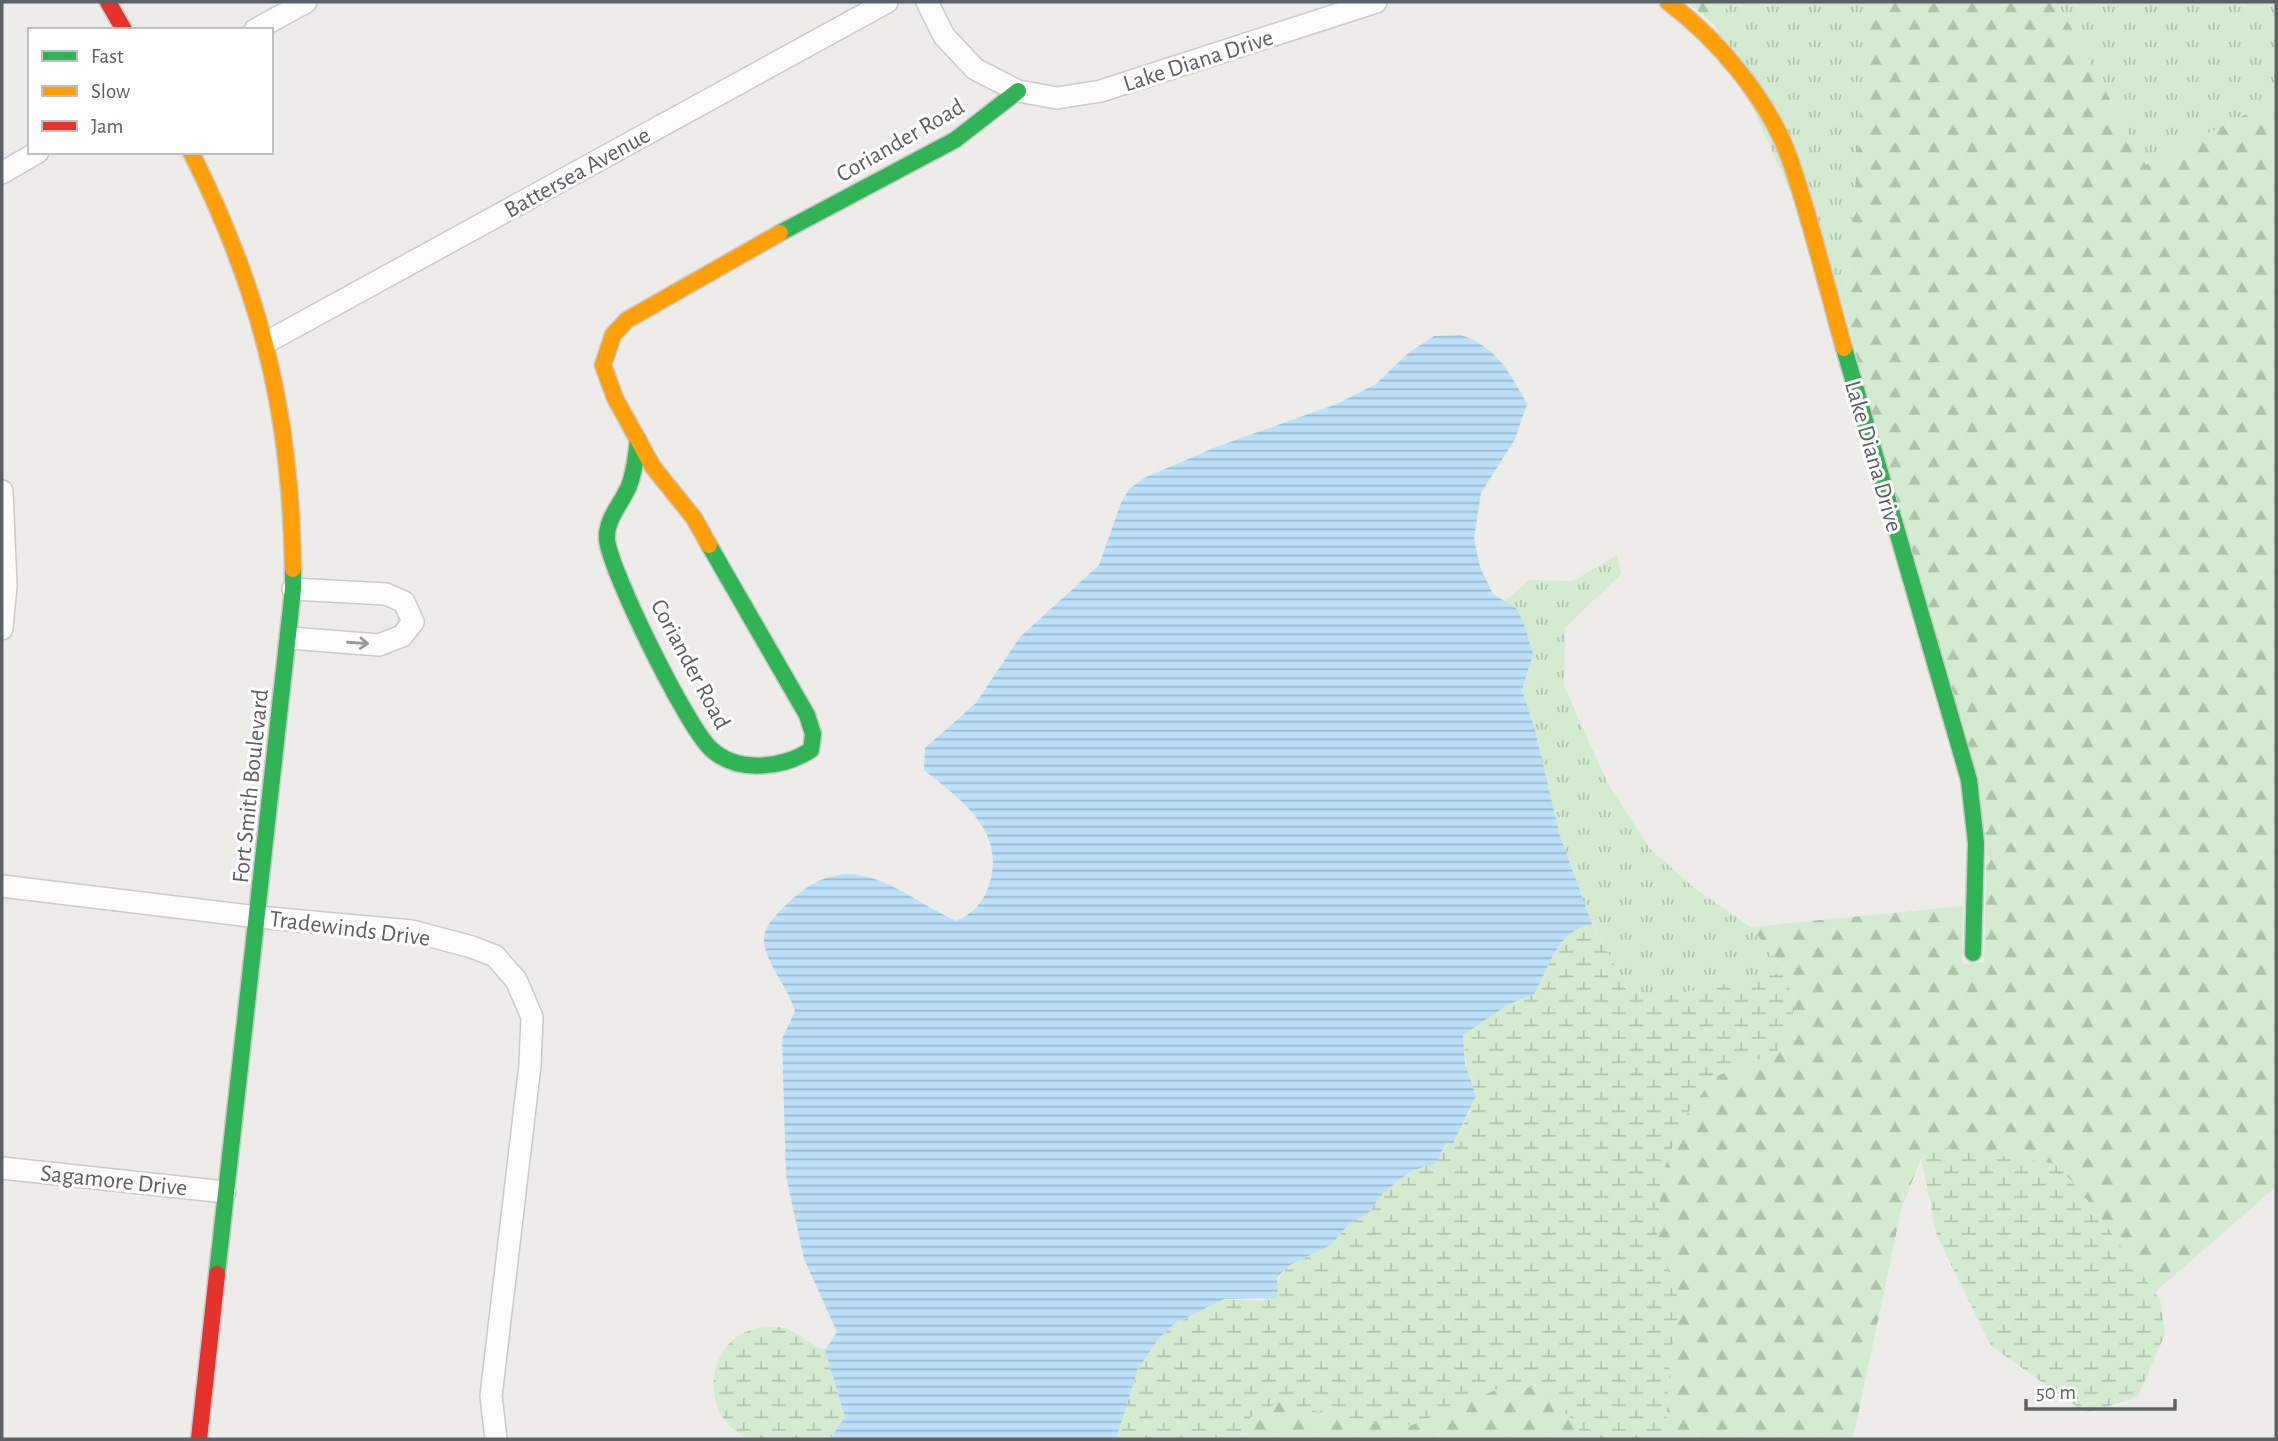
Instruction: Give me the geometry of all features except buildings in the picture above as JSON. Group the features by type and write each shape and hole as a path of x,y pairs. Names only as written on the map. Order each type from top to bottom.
{"street":[{"path":"108,2 123,28"},
{"path":"259,28 306,2"},
{"name":"Battersea Avenue","path":"267,342 887,2"},
{"name":"Lake Diana Drive","path":"927,2 944,36 975,69 1018,91 1057,97 1101,91 1376,2"},
{"name":"Lake Diana Drive","path":"1668,2 1702,27 1741,76 1788,155 1969,780 1976,843 1973,953"},
{"name":"Coriander Road","path":"638,439 628,489 608,525 607,536 614,570 677,694 697,732 712,750 725,757 752,766 801,758 811,750 813,734 807,715 694,518 653,467 638,439 615,398 603,365 612,335 627,320 692,280 955,140 1018,91"},
{"path":"2,173 35,154"},
{"name":"Fort Smith Boulevard","path":"192,154 225,223 267,342 290,477 293,589 290,638 199,1439"},
{"path":"2,491 6,585 2,629"},
{"path":"290,638 379,645 402,636 413,622 404,602 386,594 293,589"},
{"name":"Tradewinds Drive","path":"2,886 258,917 412,931 495,956 516,980 532,1017 530,1065 491,1396 496,1439"},
{"name":"Sagamore Drive","path":"2,1168 225,1192"}],"green space":[{"path":"1687,2 1730,2 1716,26"},
{"path":"1730,2 1870,2 1845,313 1716,26"},
{"path":"1870,2 2057,2 2146,165 2276,99 2276,1187 2155,1292 2082,1193 2056,1164 1938,1147 1921,1158 1901,1210 1853,1439 1665,1439 1670,1360 1680,1303 1657,1242 1661,1176 1684,1118 1714,1077 1777,1052 1795,1008 1785,971 1751,927 1963,906 1962,964 1984,962 1987,842 1845,313"},
{"path":"2057,2 2276,2 2276,99 2146,165"},
{"path":"1617,555 1621,574 1565,628 1564,686 1607,782 1650,849 1697,890 1751,927 1785,972 1646,1000 1624,983 1585,910 1560,836 1534,726 1522,690 1528,673 1504,601 1530,580 1573,581"},
{"path":"1592,924 1624,983 1646,1000 1785,972 1795,1008 1777,1052 1714,1077 1684,1118 1661,1176 1657,1242 1680,1303 1670,1360 1665,1439 1584,1439 1574,1421 1536,1387 1500,1388 1412,1425 1340,1417 1278,1402 1251,1417 1236,1439 1116,1439 1138,1369 1159,1338 1174,1324 1224,1299 1264,1301 1288,1266 1332,1244 1349,1224 1369,1212 1383,1193 1411,1171 1436,1163 1446,1143 1453,1144 1471,1110 1463,1035 1497,1010 1524,998 1534,989 1568,936"},
{"path":"1939,1147 2056,1164 2082,1193 2160,1299 2165,1334 2138,1397 2086,1413 1991,1346 1937,1236 1921,1158"},
{"path":"781,1327 825,1350 845,1417 830,1439 752,1439 735,1431 723,1417 716,1401 716,1366 724,1350 737,1337 754,1329"},
{"path":"1536,1387 1574,1421 1584,1439 1236,1439 1251,1417 1278,1401 1340,1417 1412,1425 1500,1388"}],"water":[{"path":"1461,335 1484,346 1501,362 1527,404 1515,439 1481,493 1474,538 1480,567 1493,594 1517,609 1525,627 1533,654 1522,690 1534,726 1560,836 1592,924 1570,934 1562,942 1534,994 1509,1004 1463,1035 1465,1064 1476,1096 1453,1144 1446,1143 1436,1163 1411,1171 1383,1193 1369,1212 1349,1224 1332,1244 1288,1266 1277,1278 1278,1298 1224,1299 1174,1324 1159,1338 1138,1369 1116,1439 830,1439 845,1417 825,1350 837,1332 804,1259 786,1176 782,1039 795,1011 765,948 764,936 768,925 807,887 829,877 850,874 891,886 956,921 973,910 982,901 990,882 993,863 991,847 985,831 965,804 924,770 925,748 976,703 1020,637 1099,565 1121,503 1129,489 1144,478 1216,447 1337,404 1376,384 1407,354 1434,336"}],"traffic: fast":[{"path":"780,233 955,140 1018,91"},
{"path":"1844,348 1969,780 1976,843 1973,953"},
{"path":"638,439 631,480 611,519 607,540 635,615 652,649 685,712 711,749 722,757 734,762 761,766 800,756 811,750 813,734 807,715 709,545"},
{"path":"217,1274 293,589 293,569"}],"traffic: slow":[{"path":"1668,2 1705,33 1739,71 1780,135 1804,204 1844,348"},
{"path":"192,154 236,254 254,304 267,354 286,458 293,569"},
{"path":"709,545 694,518 653,467 615,398 603,365 613,335 627,320 780,233"}],"traffic: jam":[{"path":"108,2 123,28"},
{"path":"199,1439 217,1274"}]}
